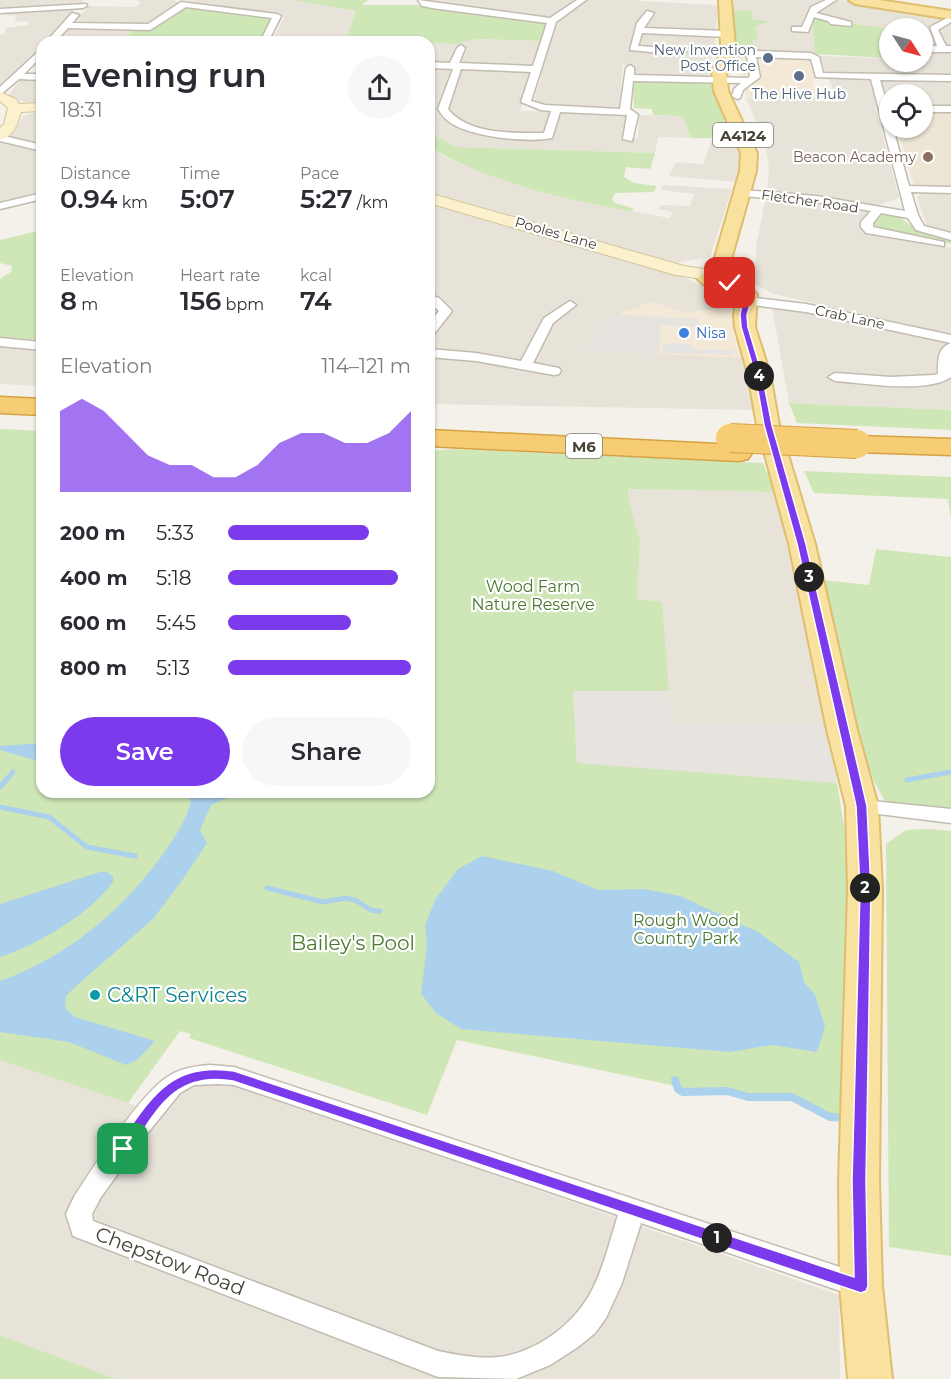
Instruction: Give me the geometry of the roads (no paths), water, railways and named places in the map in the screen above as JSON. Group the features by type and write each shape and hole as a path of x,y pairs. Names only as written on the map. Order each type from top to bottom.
{"highway":[{"path":"0,405 36,407"},
{"path":"0,419 36,420"},
{"name":"M6","path":"435,424 734,445"},
{"name":"M6","path":"435,438 857,450 951,447"},
{"name":"M6","path":"857,450 951,461"}],"main road":[{"name":"A4124","path":"725,0 726,58 730,70 729,86 724,99 748,146 750,193 725,274 719,270 750,193 762,172 763,150 729,86"},
{"path":"860,0 951,16"},
{"path":"725,274 748,301 744,315 745,327 759,374 768,425 802,544 838,711 860,797 865,890 859,1181 861,1286 870,1379"}],"street":[{"path":"422,0 424,4 432,6 552,21"},
{"path":"582,0 552,21 526,102 556,109 625,111 633,115 628,139"},
{"path":"795,29 805,30 814,9 832,0"},
{"path":"67,25 150,27 182,2 277,16 267,36"},
{"path":"56,36 85,3"},
{"path":"0,11 85,3"},
{"path":"491,14 504,4"},
{"path":"634,12 662,13"},
{"path":"650,13 639,30 633,48 682,52"},
{"path":"811,14 833,20 831,22 848,24"},
{"path":"947,49 933,29 951,16"},
{"path":"639,30 727,34"},
{"path":"461,48 442,109 445,115 454,121 492,135 548,136 556,109"},
{"path":"726,58 751,54 811,56 815,57 819,75 822,76 951,78"},
{"path":"625,111 629,73 739,89 755,77 751,54"},
{"path":"0,92 36,57"},
{"path":"435,65 536,69"},
{"path":"17,76 36,77"},
{"path":"875,78 879,89"},
{"path":"729,86 751,81"},
{"path":"0,96 11,102 15,108 11,125 0,137 36,146"},
{"path":"15,108 36,107"},
{"path":"933,109 951,109"},
{"path":"893,138 912,215 920,228 951,237"},
{"path":"905,189 951,190"},
{"name":"Fletcher Road","path":"750,193 816,199 877,211 912,215"},
{"path":"0,206 36,197"},
{"name":"Pooles Lane","path":"435,200 646,259 681,271 698,280 725,274"},
{"name":"Fletcher Road","path":"877,211 867,222 870,231 951,246"},
{"path":"435,301 446,310 435,324"},
{"name":"Crab Lane","path":"748,301 806,308 951,339"},
{"path":"525,366 548,321 570,305"},
{"path":"0,342 36,345"},
{"path":"835,377 853,374 924,380 940,378 945,376 944,356 951,347"},
{"path":"435,353 466,356 554,371"},
{"path":"860,797 951,816"},
{"name":"Chepstow Road","path":"632,1211 603,1296 588,1323 535,1360 489,1372 438,1364 93,1232 82,1227 79,1214 88,1195 146,1116 172,1086 188,1077 215,1073 234,1076 861,1286"}],"water":[{"path":"36,743 36,760 0,750 0,746"},
{"path":"189,798 228,798 211,805 200,830 207,843 153,919 66,996 65,1008 75,1017 155,1041 137,1060 126,1065 69,1042 0,1032 0,981 25,971 72,944 115,909 152,869 168,847 181,826 191,802"},
{"path":"482,856 553,871 598,890 644,889 680,896 758,932 799,962 804,982 815,995 825,1026 817,1052 772,1045 730,1052 461,1029 436,1013 421,994 427,944 425,926 435,900 458,869"},
{"path":"100,872 107,872 113,877 113,882 90,906 62,927 31,944 0,957 0,904"}],"waterway":[{"path":"0,787 13,772"},
{"path":"907,780 951,772"},
{"path":"0,807 49,817 87,847 135,856"},
{"path":"267,888 323,902 346,898 355,900 371,910 380,911"},
{"path":"675,1080 678,1089 683,1092 727,1091 748,1097 792,1097 830,1117 847,1118"}],"place":[{"name":"New Invention Post Office","path":"768,58"},
{"name":"The Hive Hub","path":"799,76"},
{"name":"Beacon Academy","path":"928,157"},
{"name":"Nisa","path":"684,333"},
{"name":"C&RT Services","path":"95,995"}],"park label":[{"name":"Wood Farm Nature Reserve","path":"533,595"},
{"name":"Rough Wood Country Park","path":"686,929"},
{"name":"Bailey's Pool","path":"353,943"}]}
